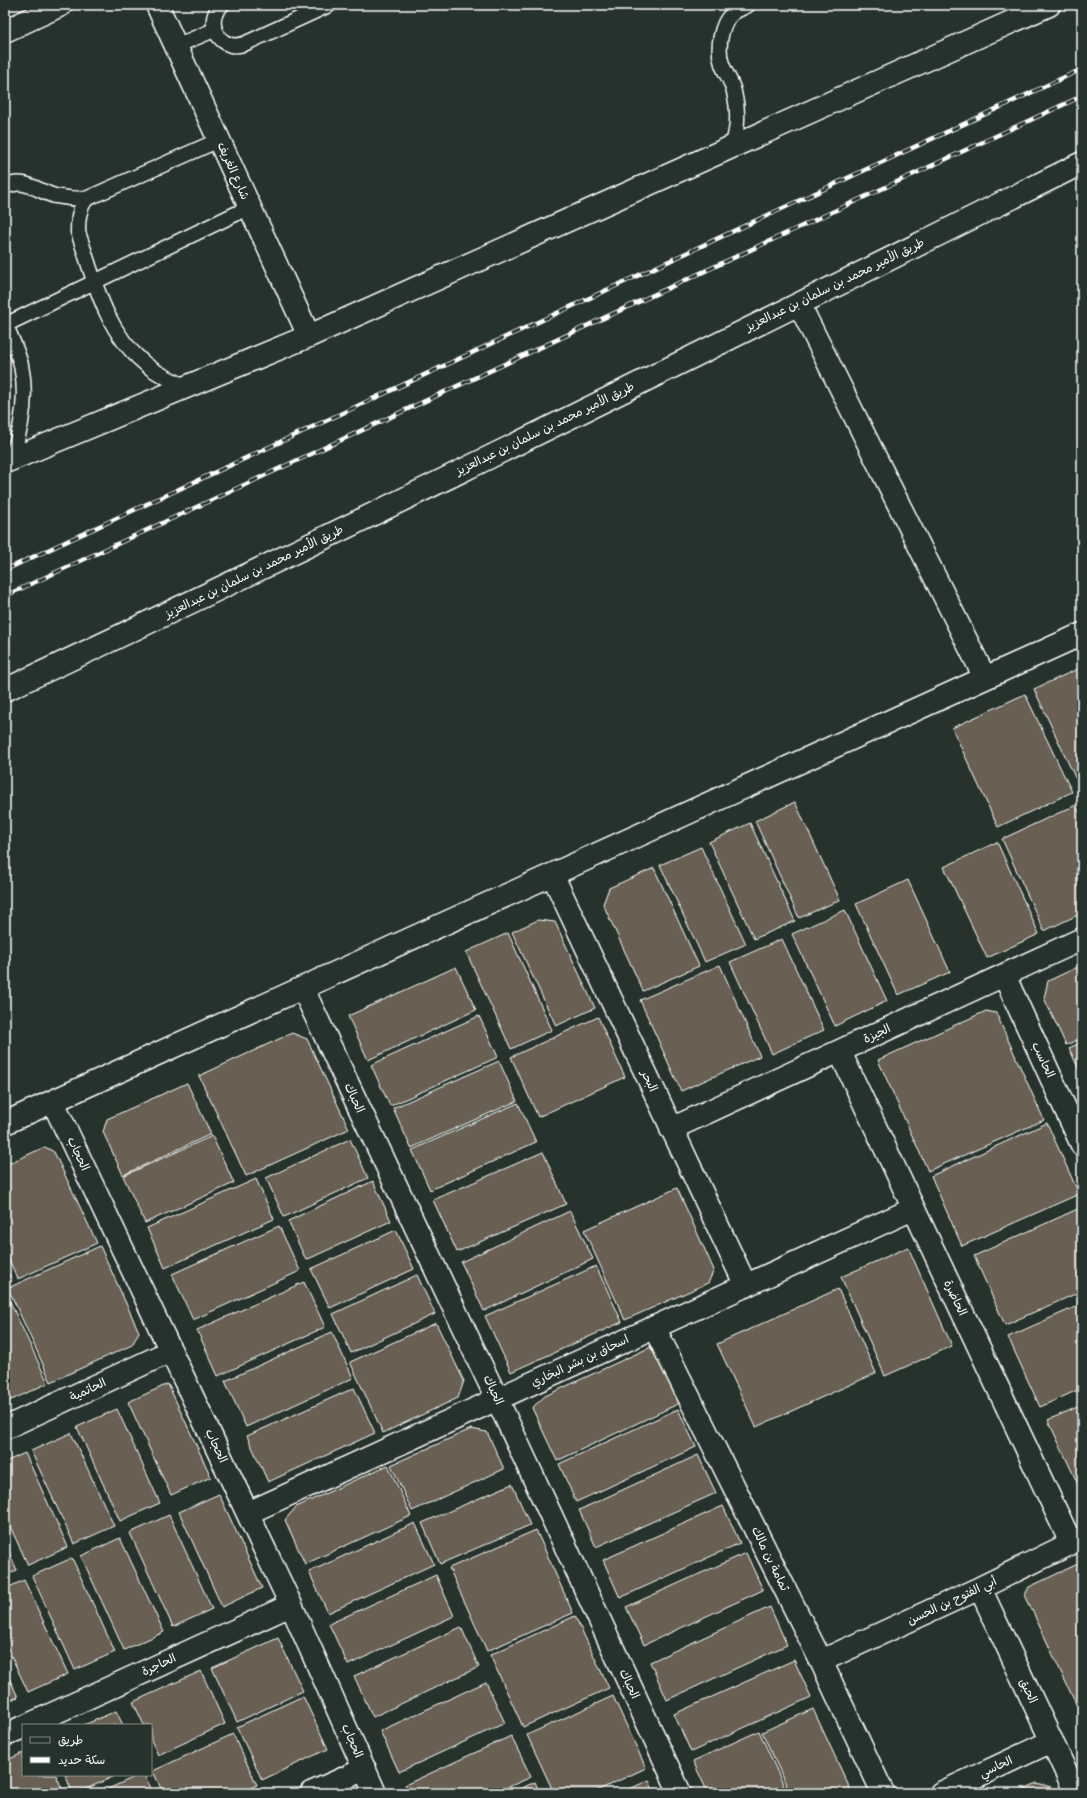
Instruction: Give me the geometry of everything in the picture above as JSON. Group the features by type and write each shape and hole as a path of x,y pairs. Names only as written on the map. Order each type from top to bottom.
{"street":[{"path":"5,31 62,5"},
{"name":"شارع الغريف","path":"157,5 309,336"},
{"path":"8,460 309,336 1049,5"},
{"name":"طريق الأمير محمد بن سلمان بن عبدالعزيز","path":"5,690 133,630 501,452 1082,163"},
{"path":"798,304 985,678"},
{"path":"5,1123 553,876 1082,634"},
{"name":"البحر","path":"553,876 746,1286"},
{"name":"الجيزة","path":"671,1129 1082,939"},
{"name":"الحاسب","path":"1004,975 1082,1145"},
{"name":"الحباك","path":"302,989 497,1399 680,1793"},
{"name":"الحاضرة","path":"840,1052 913,1210 1077,1541"},
{"name":"الحجاب","path":"53,1102 248,1513 376,1793"},
{"name":"اسحاق بن بشر البخاري","path":"248,1513 913,1210"},
{"name":"ثمامة بن مالك","path":"654,1327 821,1661 883,1793"},
{"name":"الحاتمية","path":"5,1428 171,1351"},
{"name":"أبي الفتوح بن الحسن","path":"821,1661 980,1588 1077,1541"},
{"name":"الحبق","path":"980,1588 1076,1793"},
{"name":"الحاجرة","path":"30,1724 291,1605"},
{"path":"5,1735 22,1727"},
{"name":"الحاسي","path":"941,1793 1052,1741"},
{"path":"312,1793 364,1769"}],"lane":[{"path":"222,5 214,14 214,30 221,40 232,45 244,44 329,5"},
{"path":"732,147 736,134 737,106 734,91 722,64 720,49 721,34 731,14 748,5"},
{"path":"176,46 214,30"},
{"path":"5,187 19,183 26,184 54,195 70,199 86,199 219,140"},
{"path":"86,199 80,212 78,232 104,307 114,328 126,346 143,363 163,376 185,386"},
{"path":"8,460 20,430 24,411 24,386 21,364 5,325 250,207"}],"building":[{"path":"1082,667 1082,787 1080,788 1034,689"},
{"path":"1025,694 1072,792 998,827 952,728"},
{"path":"795,802 840,900 799,918 755,821"},
{"path":"1076,805 1082,818 1082,913 1044,931 1002,839"},
{"path":"750,823 795,921 754,939 709,842"},
{"path":"997,842 1039,934 987,958 944,867"},
{"path":"701,847 746,944 705,962 660,865"},
{"path":"654,868 699,966 643,991 603,904 609,888"},
{"path":"908,880 950,972 898,995 856,904"},
{"path":"845,910 887,1001 835,1026 792,934"},
{"path":"538,920 555,922 595,1008 556,1026 512,932"},
{"path":"508,933 552,1030 511,1049 466,952"},
{"path":"782,939 824,1030 772,1054 730,962"},
{"path":"720,965 760,1056 681,1091 640,1000"},
{"path":"1082,965 1082,1038 1066,1045 1044,998 1048,981"},
{"path":"456,967 476,1010 368,1060 348,1016"},
{"path":"986,1011 996,1013 1044,1120 928,1171 878,1060"},
{"path":"479,1016 498,1057 390,1106 371,1065"},
{"path":"598,1017 625,1077 538,1117 511,1057"},
{"path":"292,1033 307,1039 349,1129 246,1176 199,1076"},
{"path":"1082,1042 1082,1076 1069,1048"},
{"path":"499,1061 517,1101 411,1148 393,1108"},
{"path":"187,1083 211,1134 123,1175 103,1132 107,1119"},
{"path":"518,1103 536,1142 430,1190 412,1150"},
{"path":"1047,1123 1079,1194 962,1246 931,1176"},
{"path":"212,1136 234,1183 145,1223 123,1176"},
{"path":"350,1139 368,1178 284,1217 266,1178"},
{"path":"45,1147 54,1152 97,1243 18,1279 5,1252 5,1165"},
{"path":"543,1152 566,1204 457,1252 433,1200"},
{"path":"256,1179 274,1219 165,1268 147,1228"},
{"path":"373,1181 391,1221 306,1260 288,1221"},
{"path":"677,1188 714,1270 708,1283 625,1320 584,1230"},
{"path":"1082,1207 1082,1291 1005,1325 974,1256"},
{"path":"570,1211 593,1259 484,1311 461,1262"},
{"path":"279,1226 300,1271 193,1320 172,1274"},
{"path":"396,1230 414,1269 330,1308 311,1269"},
{"path":"100,1246 139,1332 132,1345 51,1382 8,1288"},
{"path":"908,1247 952,1346 885,1376 841,1277"},
{"path":"5,1266 12,1281 5,1285"},
{"path":"596,1266 622,1322 511,1372 485,1316"},
{"path":"417,1275 435,1314 351,1353 333,1314"},
{"path":"304,1282 325,1327 218,1376 197,1330"},
{"path":"838,1289 876,1373 756,1427 717,1344"},
{"path":"5,1291 48,1383 5,1403"},
{"path":"1082,1304 1082,1388 1040,1407 1008,1337"},
{"path":"436,1323 464,1381 458,1398 383,1433 350,1362"},
{"path":"332,1332 353,1378 246,1427 225,1381"},
{"path":"653,1346 680,1403 557,1461 532,1408 545,1396"},
{"path":"168,1384 211,1477 171,1495 128,1402"},
{"path":"354,1388 375,1433 268,1482 247,1436"},
{"path":"1082,1405 1082,1493 1048,1420"},
{"path":"117,1409 160,1503 120,1521 77,1427"},
{"path":"678,1409 696,1447 576,1502 559,1464"},
{"path":"471,1429 487,1432 504,1469 412,1511 391,1465"},
{"path":"71,1433 114,1526 74,1544 31,1451"},
{"path":"25,1453 68,1547 28,1565 5,1516 5,1462"},
{"path":"698,1455 716,1493 596,1547 579,1510"},
{"path":"388,1465 411,1516 305,1564 285,1520 296,1507"},
{"path":"512,1484 530,1525 440,1564 422,1523"},
{"path":"219,1494 262,1588 222,1607 179,1512"},
{"path":"723,1506 740,1543 620,1598 603,1560"},
{"path":"169,1515 212,1609 173,1627 130,1533"},
{"path":"415,1523 434,1564 328,1613 309,1572"},
{"path":"536,1530 573,1613 487,1651 449,1568"},
{"path":"120,1538 164,1632 124,1650 81,1556"},
{"path":"5,1544 17,1570 5,1576"},
{"path":"746,1553 763,1590 644,1645 626,1607"},
{"path":"72,1558 115,1652 75,1670 32,1576"},
{"path":"1082,1562 1082,1717 1025,1595 1029,1587"},
{"path":"436,1575 454,1616 348,1665 329,1624"},
{"path":"24,1580 68,1674 28,1692 5,1643 5,1589"},
{"path":"770,1607 787,1645 667,1700 650,1662"},
{"path":"575,1616 609,1688 523,1727 490,1655"},
{"path":"461,1627 479,1667 373,1717 354,1676"},
{"path":"278,1638 303,1691 237,1722 212,1668"},
{"path":"794,1660 811,1697 691,1752 674,1714"},
{"path":"5,1670 18,1697 5,1703"},
{"path":"201,1671 225,1724 158,1755 152,1742 152,1724 144,1724 133,1702"},
{"path":"486,1682 505,1723 399,1772 380,1731"},
{"path":"303,1696 328,1749 262,1780 237,1727"},
{"path":"613,1696 646,1768 592,1793 554,1793 527,1735"},
{"path":"813,1709 852,1793 790,1793 762,1732"},
{"path":"116,1711 122,1724 86,1724"},
{"path":"759,1731 787,1793 708,1793 693,1761"},
{"path":"233,1734 257,1785 239,1793 163,1793 153,1771"},
{"path":"511,1736 531,1777 495,1793 409,1793 405,1785"},
{"path":"22,1753 22,1776 56,1776 64,1793 5,1793 5,1761"},
{"path":"65,1776 115,1776 77,1793 73,1793"},
{"path":"137,1776 144,1776 152,1793 99,1793"},
{"path":"649,1780 654,1793 621,1793"},
{"path":"535,1782 540,1793 511,1793"},
{"path":"1037,1783 1051,1787 1054,1793 1015,1793"}],"railway":[{"path":"5,570 1082,69"},
{"path":"5,596 1082,96"}]}
